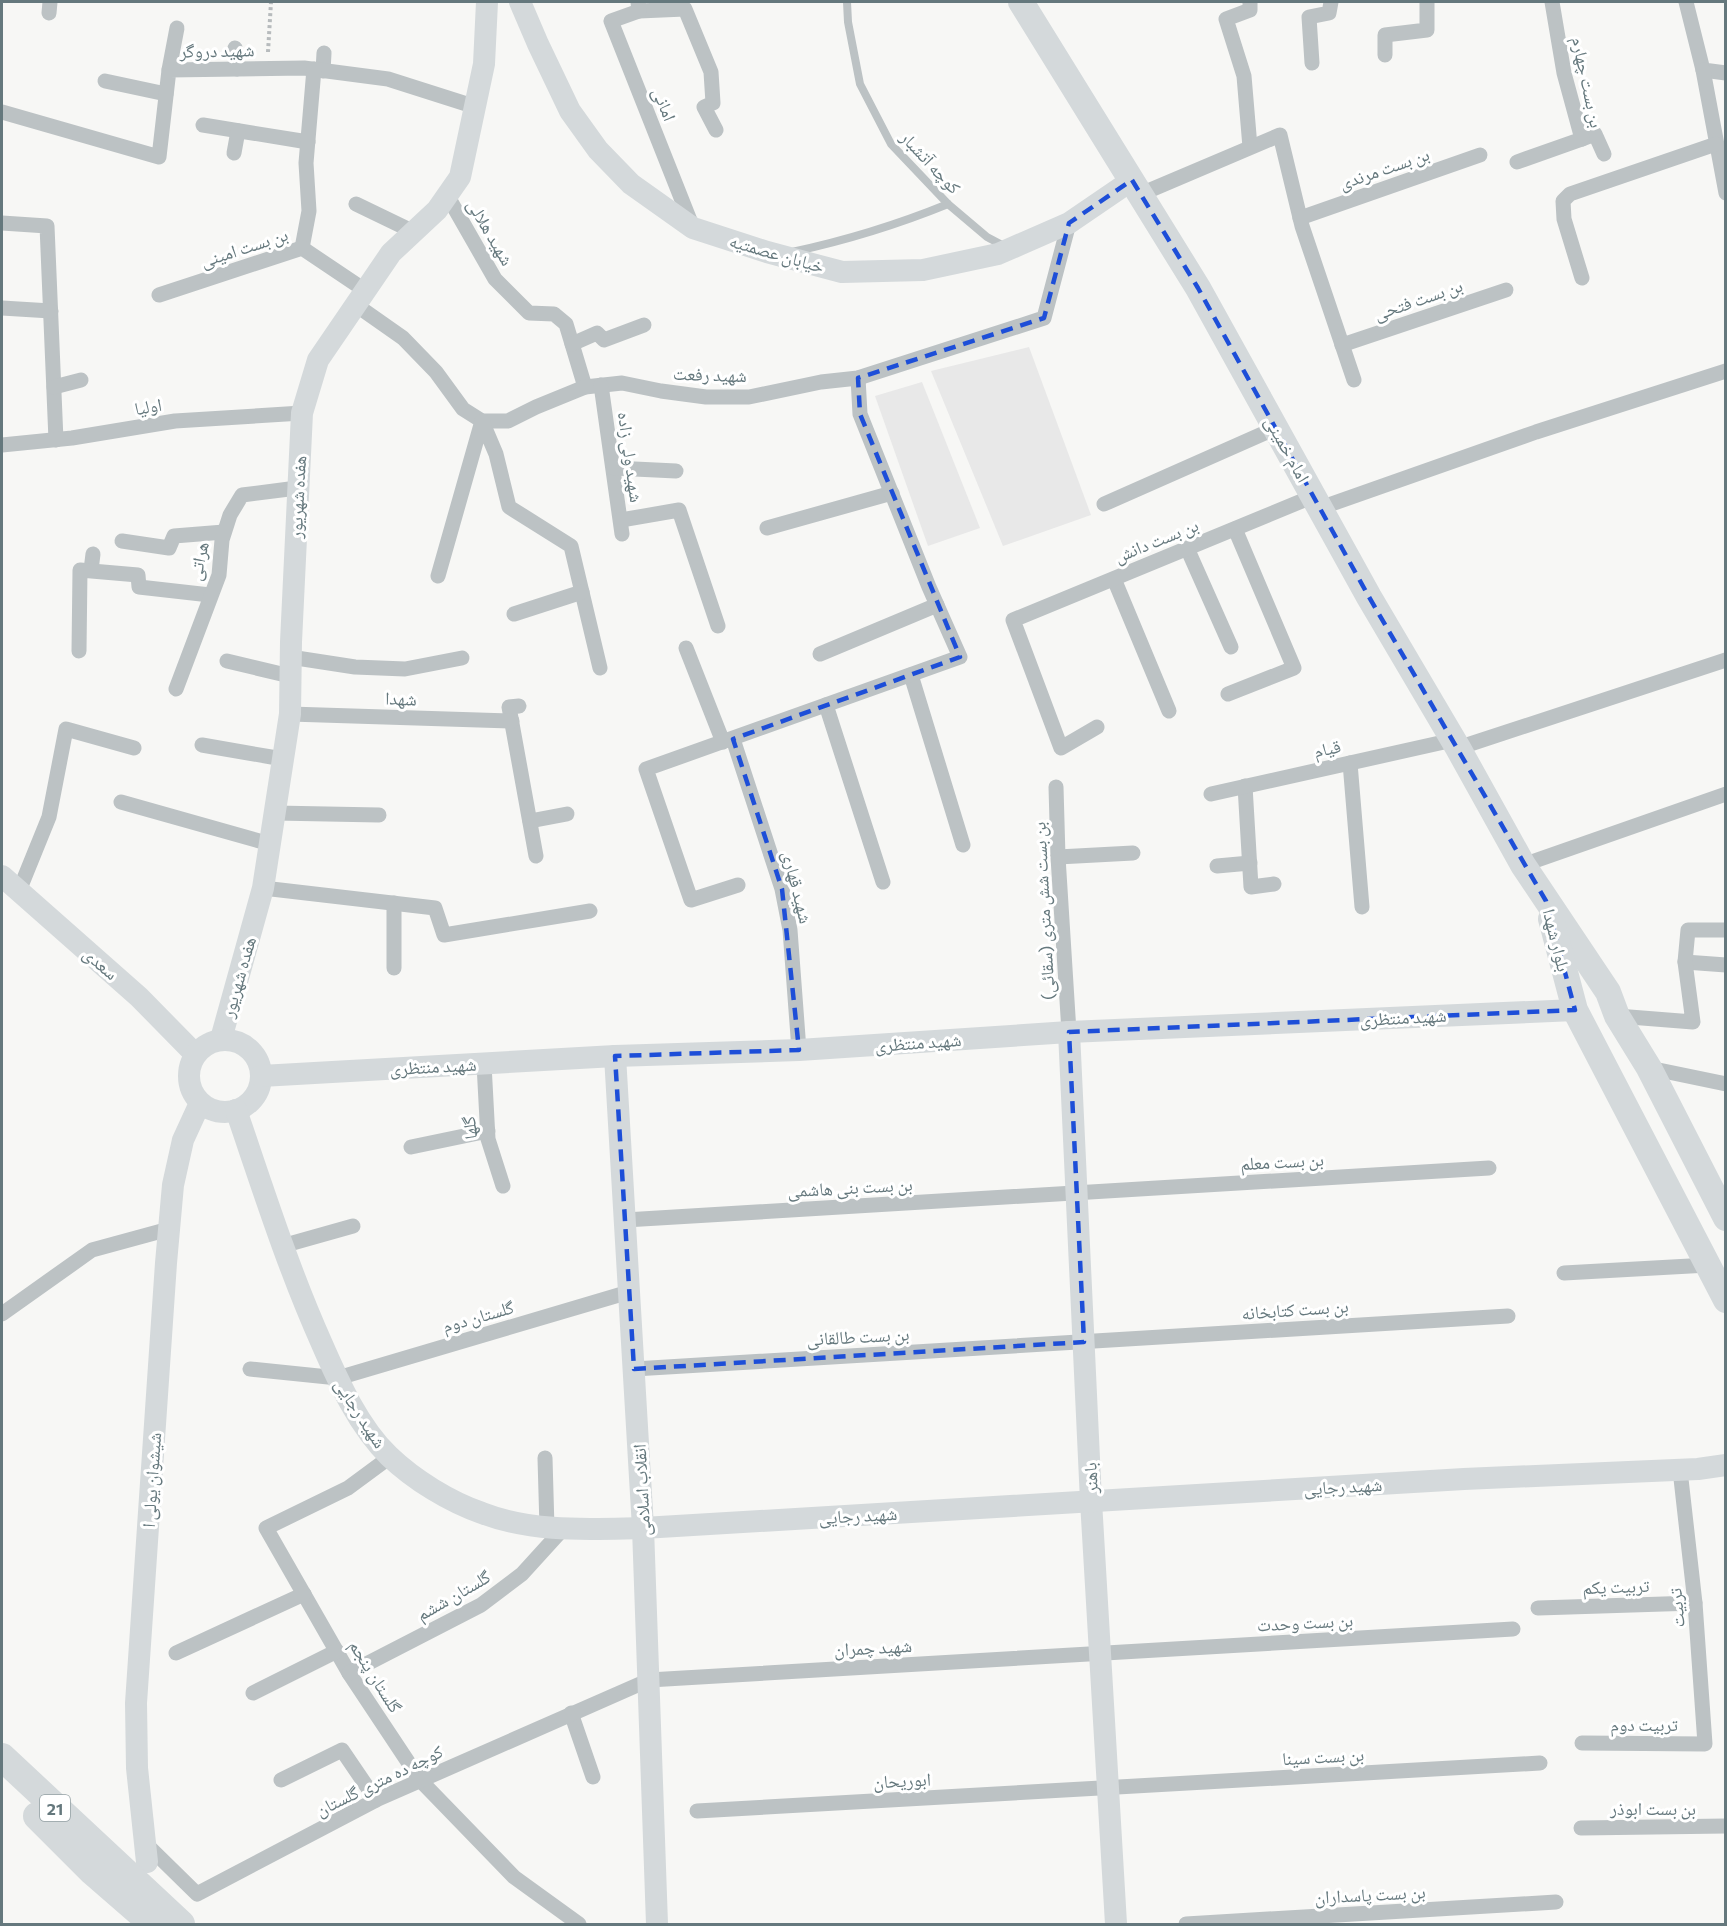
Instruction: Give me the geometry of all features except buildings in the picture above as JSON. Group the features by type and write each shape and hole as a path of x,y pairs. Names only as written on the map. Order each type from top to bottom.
{"highway":[{"name":"21","path":"2,1757 153,1924"},
{"name":"21","path":"2,1781 101,1865 181,1924"}],"main road":[{"name":"امام خمینی","path":"1021,2 1198,288 1523,865 1546,901"},
{"name":"بلوار شهدا","path":"1546,901 1575,1010 1725,1300"},
{"name":"بلوار شهدا","path":"1546,901 1608,992 1617,1016 1649,1068 1725,1218"}],"street":[{"name":"هفده شهریور","path":"221,1039 264,888 290,714 297,488 302,413 318,360 391,254 436,210 460,177 484,64 487,2"},
{"name":"خیابان عصمتیه","path":"520,2 570,111 598,150 631,184 693,228 777,255 842,272 923,270 998,254 1069,223 1136,187"},
{"path":"1250,2 1250,10 1226,19 1244,76 1250,147"},
{"path":"1312,63 1310,17 1329,13 1331,2"},
{"path":"1385,55 1385,35 1427,30 1427,2"},
{"name":"بن بست چهارم","path":"1517,162 1582,139 1564,73 1552,2"},
{"path":"1686,2 1703,70 1725,193"},
{"name":"امانی","path":"693,228 611,21 639,6 685,9 711,72 713,103 704,108 716,130"},
{"path":"169,70 177,27"},
{"path":"235,48 237,69"},
{"path":"302,248 309,211 306,163 308,142 318,70 324,52"},
{"name":"شهید دروگر","path":"2,112 159,157 169,70 318,70 388,79 476,108"},
{"path":"1703,70 1725,73"},
{"path":"105,81 166,94"},
{"path":"203,125 308,142"},
{"path":"234,153 238,131"},
{"path":"1582,139 1595,134 1604,154"},
{"path":"1136,187 1280,135 1300,218 1354,380"},
{"path":"1582,278 1564,219 1563,201 1570,194 1716,144"},
{"name":"بن بست مرندی","path":"1300,218 1480,155"},
{"name":"شهید هلالی","path":"447,195 495,279 529,313 554,314 566,324 585,387"},
{"path":"356,204 414,232"},
{"path":"2,223 47,225 56,440"},
{"name":"شهید رفعت","path":"482,421 508,421 585,387 622,382 661,391 705,396 749,396 821,382 858,378 1044,318 1069,223"},
{"name":"بن بست امینی","path":"159,295 302,248 361,298"},
{"name":"بن بست فتحی","path":"1342,345 1506,290"},
{"path":"361,298 435,372 463,409 482,421 496,454 509,507 571,546 600,668"},
{"path":"2,308 51,311"},
{"path":"572,344 597,333 604,340 644,325"},
{"name":"بن بست دانش","path":"1097,728 1061,748 1013,621 1235,529 1725,371"},
{"path":"738,885 691,900 646,769 960,657 860,414 858,378"},
{"path":"54,387 81,380"},
{"name":"شهید ولی زاده","path":"601,386 621,527 679,510 718,626"},
{"name":"اولیا","path":"2,445 56,440 175,421 302,413"},
{"path":"438,576 482,421"},
{"path":"1104,504 1276,428"},
{"path":"614,468 676,471"},
{"name":"هراتی","path":"176,689 219,575 224,532 230,515 242,495 297,488"},
{"path":"767,528 892,493"},
{"path":"1228,694 1294,668 1235,529"},
{"path":"122,541 169,548 174,536 224,532"},
{"path":"1187,548 1231,647"},
{"path":"91,570 93,554"},
{"path":"79,651 80,570 138,575 139,587 210,595"},
{"path":"1114,579 1169,711"},
{"path":"514,614 582,592"},
{"path":"820,654 937,605"},
{"name":"شهید قهاری","path":"686,648 728,740 782,889 790,930 799,1050"},
{"path":"227,661 290,667 405,669 462,658"},
{"name":"قیام","path":"1210,794 1350,763 1455,744 1725,660"},
{"path":"911,675 963,845"},
{"path":"826,705 883,882"},
{"path":"519,706 509,707 536,856"},
{"name":"شهدا","path":"290,714 512,721"},
{"path":"19,891 49,817 66,729 134,748"},
{"path":"202,745 283,759"},
{"path":"1350,763 1362,907"},
{"path":"1245,786 1251,887 1274,885"},
{"name":"بن بست شش متری (سقائی)","path":"1056,787 1069,1032"},
{"path":"1523,865 1725,794"},
{"path":"121,802 270,844"},
{"path":"275,813 379,815"},
{"path":"530,821 567,814"},
{"path":"1058,856 1133,853"},
{"path":"1217,866 1250,863"},
{"name":"سعدی","path":"2,876 139,997 195,1054"},
{"path":"264,888 435,908 444,935 590,911"},
{"path":"394,903 394,968"},
{"path":"1617,1016 1693,1022 1685,962 1688,930 1725,930"},
{"path":"1685,962 1725,965"},
{"name":"شهید منتظری","path":"261,1076 615,1056 799,1050 1069,1032 1575,1010"},
{"name":"باهنر","path":"1069,1032 1091,1501 1116,1924"},
{"path":"221,1039 237,1041 249,1049 258,1061 261,1076 258,1090 249,1103 236,1110 221,1112 206,1107 195,1097 189,1083 189,1068 195,1054 206,1044 221,1039"},
{"name":"انقلاب اسلامی","path":"615,1056 643,1528 657,1924"},
{"name":"گلها","path":"484,1064 488,1139 503,1186"},
{"path":"1649,1068 1725,1084"},
{"name":"شیشوان یولی ا","path":"146,1852 137,1768 136,1703 169,1229 173,1185 183,1140 200,1103"},
{"name":"شهید رجایی","path":"236,1110 297,1287 338,1378 371,1435 390,1457 442,1494 482,1514 554,1529 643,1528 1464,1479 1680,1470 1725,1465"},
{"path":"411,1147 488,1131"},
{"name":"بن بست معلم","path":"1077,1193 1489,1168"},
{"name":"بن بست بنی هاشمی","path":"625,1220 1077,1193"},
{"path":"282,1246 353,1226"},
{"path":"2,1314 92,1250 169,1229"},
{"path":"1564,1273 1708,1266"},
{"name":"گلستان دوم","path":"338,1378 629,1292"},
{"name":"بن بست کتابخانه","path":"1084,1342 1508,1316"},
{"name":"بن بست طالقانی","path":"634,1369 1084,1342"},
{"path":"250,1369 338,1378"},
{"name":"گلستان پنجم","path":"390,1457 348,1488 266,1527 349,1673 420,1780 514,1877 579,1924"},
{"path":"545,1458 554,1529"},
{"name":"تربیت","path":"1680,1470 1695,1603 1705,1744"},
{"name":"گلستان ششم","path":"349,1673 481,1605 522,1574 554,1529"},
{"path":"176,1653 304,1594"},
{"name":"تربیت یکم","path":"1538,1608 1695,1603"},
{"name":"بن بست وحدت","path":"1100,1653 1513,1629"},
{"path":"253,1693 337,1651"},
{"name":"شهید چمران","path":"648,1680 1100,1653"},
{"name":"کوچه ده متری گلستان","path":"146,1852 197,1894 376,1800 648,1680"},
{"path":"570,1713 593,1777"},
{"name":"تربیت دوم","path":"1582,1743 1705,1744"},
{"path":"281,1780 342,1750 376,1800"},
{"name":"بن بست سینا","path":"1108,1788 1540,1762"},
{"name":"ابوریحان","path":"698,1811 1108,1788"},
{"name":"بن بست ابوذر","path":"1581,1828 1725,1827"},
{"name":"بن بست پاسداران","path":"1186,1924 1556,1902"}],"lane":[{"name":"کوچه آتشبار","path":"847,2 848,22 860,84 891,144 948,204 987,237 1010,249"},
{"path":"777,255 848,240 893,226 948,204"}],"path":[{"path":"266,69 271,2"}],"highlighted area":[{"path":"1132,180 1198,288 1369,597 1546,901 1575,1010 1069,1032 1084,1342 634,1369 615,1056 799,1050 782,889 733,739 960,657 860,414 858,378 1044,318 1069,223"}],"shaded area":[{"path":"1029,347 1091,515 1003,546 931,371"},
{"path":"922,382 980,528 928,546 875,396"}]}
